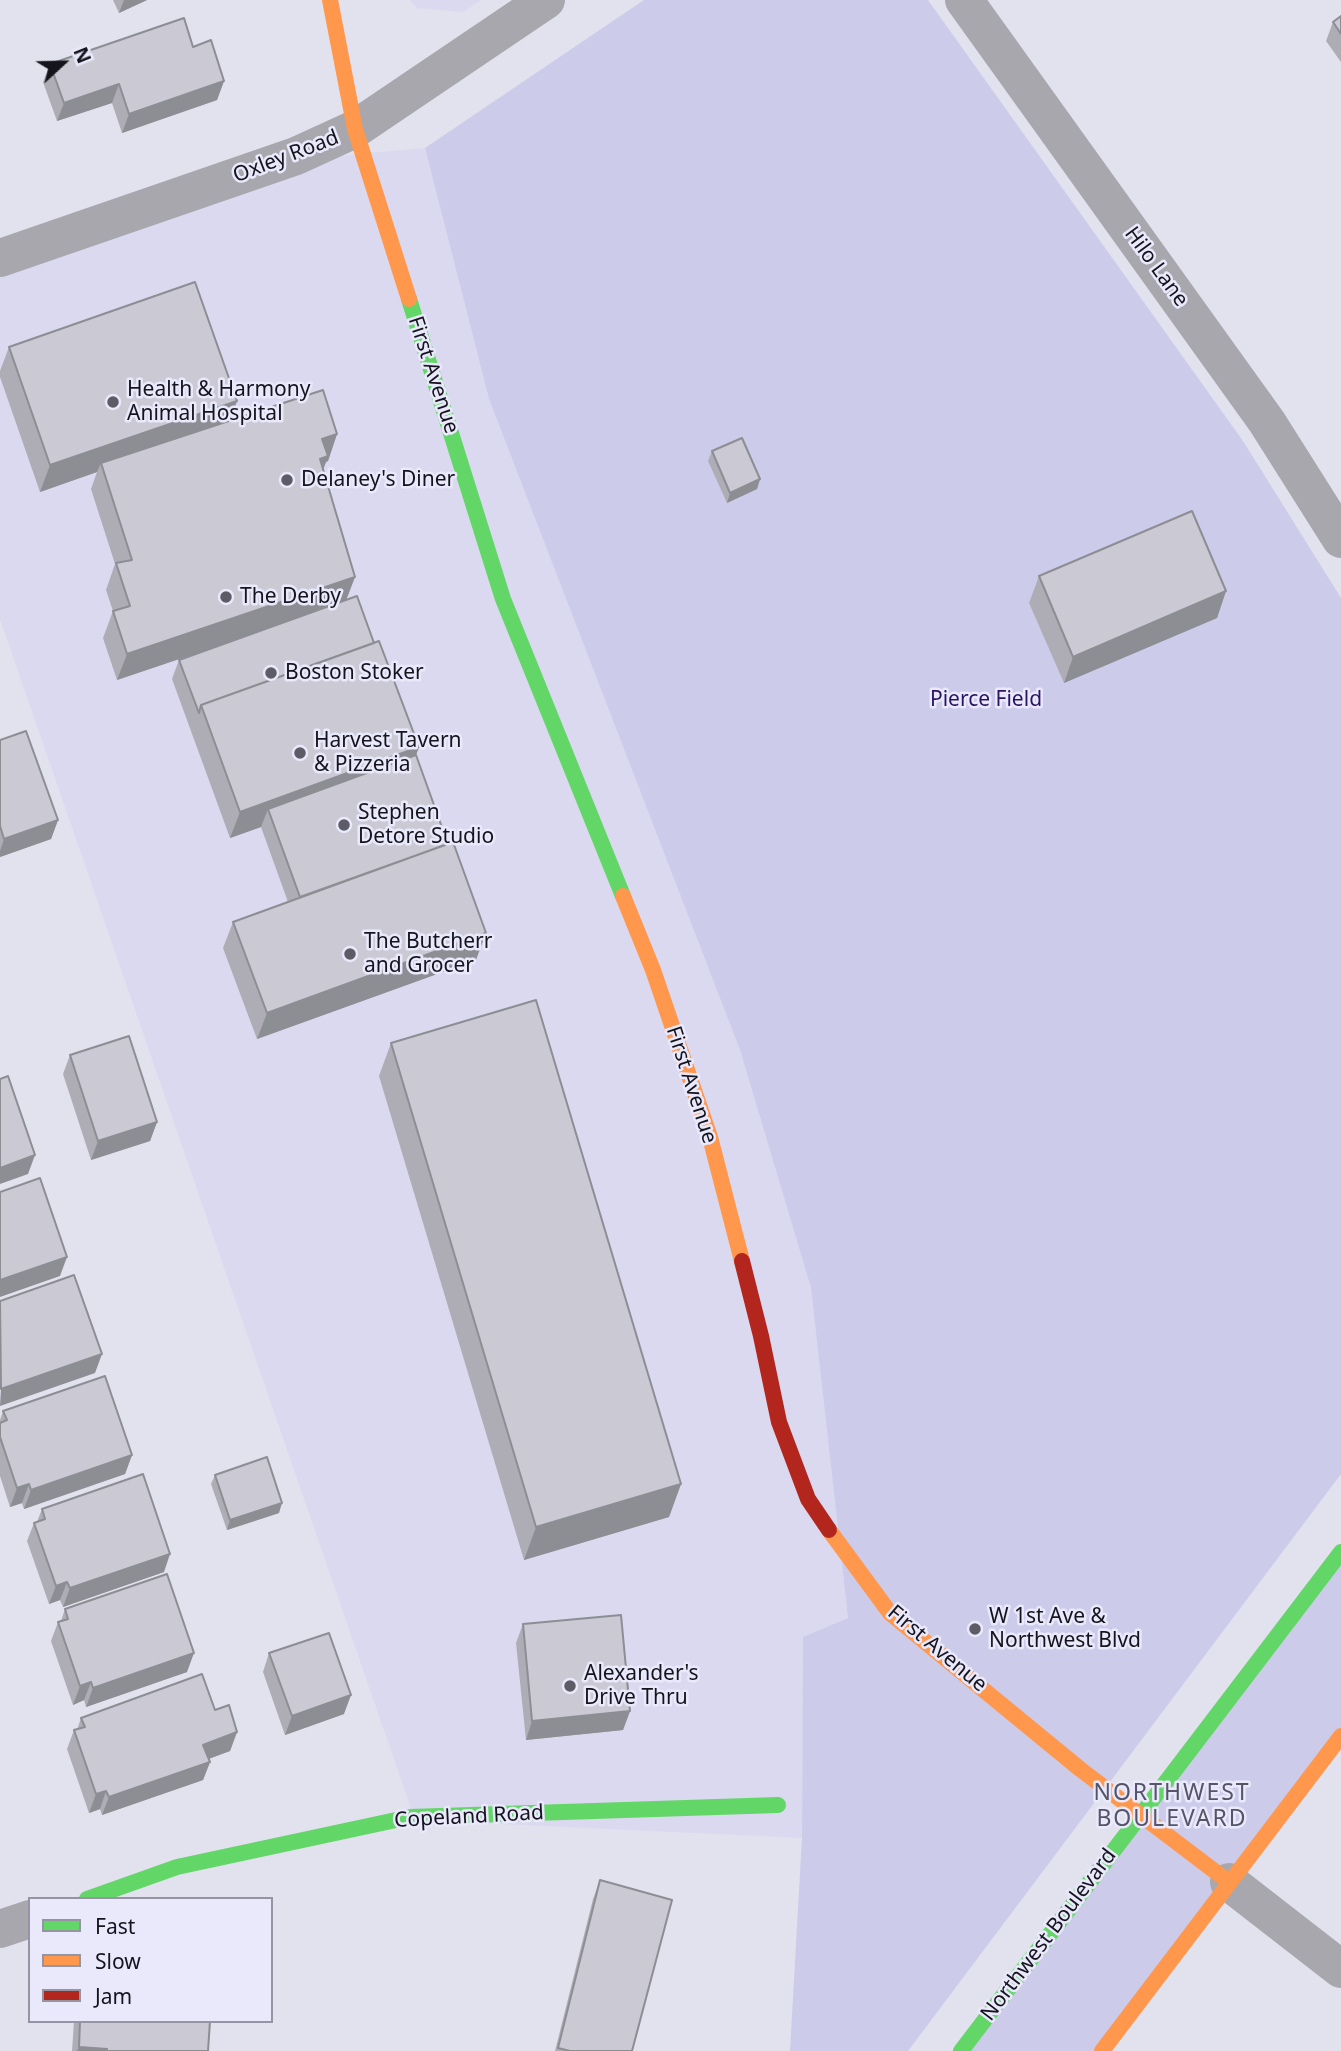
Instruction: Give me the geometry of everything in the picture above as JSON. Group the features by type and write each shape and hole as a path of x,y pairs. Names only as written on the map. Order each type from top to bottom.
{"street":[{"name":"First Avenue","path":"330,0 355,129 503,599 653,970 705,1125 761,1336 779,1422 808,1499 890,1613 1080,1769 1341,1969"},
{"name":"Oxley Road","path":"0,258 296,156 355,129 546,0"},
{"name":"Hilo Lane","path":"964,0 1267,422 1341,539"},
{"name":"Northwest Boulevard","path":"961,2051 1341,1552"},
{"path":"1102,2051 1341,1735"},
{"name":"Copeland Road","path":"93,1897 177,1867 410,1817 778,1805"},
{"path":"0,1929 28,1920"}],"shaded area":[{"path":"410,0 481,0 463,12 417,8"},
{"path":"425,148 489,399 740,1050 811,1288 848,1618 803,1637 802,1838 415,1820 0,619 0,259 283,161"}],"green space":[{"name":"Pierce Field","path":"644,0 928,0 1243,441 1341,598 1341,1474 908,2051 790,2051 802,1838 803,1637 848,1618 811,1288 740,1050 489,399 425,148"},
{"path":"1341,1552 1341,1736 1102,2051 961,2051"}],"building":[{"path":"1341,16 1341,34 1333,22"},
{"path":"184,18 193,47 211,40 224,81 129,114 119,84 64,103 50,64"},
{"name":"Health & Harmony Animal Hospital","path":"195,282 237,401 50,465 9,347"},
{"path":"323,390 337,434 322,439 328,456 320,459 355,577 127,654 113,611 130,606 116,563 132,560 101,463"},
{"path":"742,438 760,479 730,493 712,451"},
{"path":"1192,511 1226,591 1073,657 1039,576"},
{"path":"357,596 374,643 201,705 199,713 179,660"},
{"name":"Harvest Tavern & Pizzeria","path":"379,641 419,747 240,812 201,705"},
{"path":"26,731 58,820 4,839 0,826 0,740"},
{"path":"416,755 448,844 300,897 268,809"},
{"name":"The Butcherr and Grocer","path":"453,842 486,933 267,1013 233,922"},
{"path":"536,1000 681,1484 536,1527 391,1043"},
{"path":"129,1036 157,1122 98,1141 70,1055"},
{"path":"8,1076 35,1155 0,1168 0,1079"},
{"path":"40,1178 67,1257 0,1280 0,1192"},
{"path":"74,1275 102,1354 1,1389 0,1301"},
{"path":"105,1376 132,1455 31,1490 29,1484 17,1488 0,1437 0,1423 7,1420 3,1411"},
{"path":"267,1457 282,1503 230,1520 215,1475"},
{"path":"143,1474 170,1554 70,1588 67,1582 56,1586 34,1523 45,1519 42,1509"},
{"path":"167,1574 194,1653 93,1688 91,1682 80,1686 58,1622 68,1619 65,1609"},
{"name":"Alexander's Drive Thru","path":"621,1615 630,1711 532,1721 523,1624"},
{"path":"329,1633 351,1695 292,1716 269,1653"},
{"path":"202,1674 215,1710 229,1705 237,1732 203,1745 210,1762 109,1797 106,1791 96,1794 74,1730 85,1727 81,1718"},
{"path":"600,1880 672,1900 632,2051 570,2051 558,2048"},
{"path":"80,2023 210,2023 208,2051 106,2051 107,2049 79,2047"}],"traffic: fast":[{"path":"409,299 503,599 623,896"},
{"path":"961,2051 1341,1552"},
{"path":"93,1897 177,1867 410,1817 778,1805"}],"traffic: slow":[{"path":"330,0 355,129 409,299"},
{"path":"623,896 653,970 710,1137 742,1261"},
{"path":"829,1530 890,1613 1080,1769 1229,1882"},
{"path":"1102,2051 1341,1736"}],"traffic: jam":[{"path":"742,1261 779,1422 808,1499 829,1530"}],"place":[{"name":"Health & Harmony Animal Hospital","path":"113,402"},
{"name":"Delaney's Diner","path":"287,480"},
{"name":"The Derby","path":"226,597"},
{"name":"Boston Stoker","path":"271,673"},
{"name":"Harvest Tavern & Pizzeria","path":"300,753"},
{"name":"Stephen Detore Studio","path":"344,825"},
{"name":"The Butcherr and Grocer","path":"350,954"},
{"name":"W 1st Ave & Northwest Blvd","path":"975,1629"},
{"name":"Alexander's Drive Thru","path":"570,1686"}],"district":[{"name":"NORTHWEST BOULEVARD","path":"1172,1806"}]}
